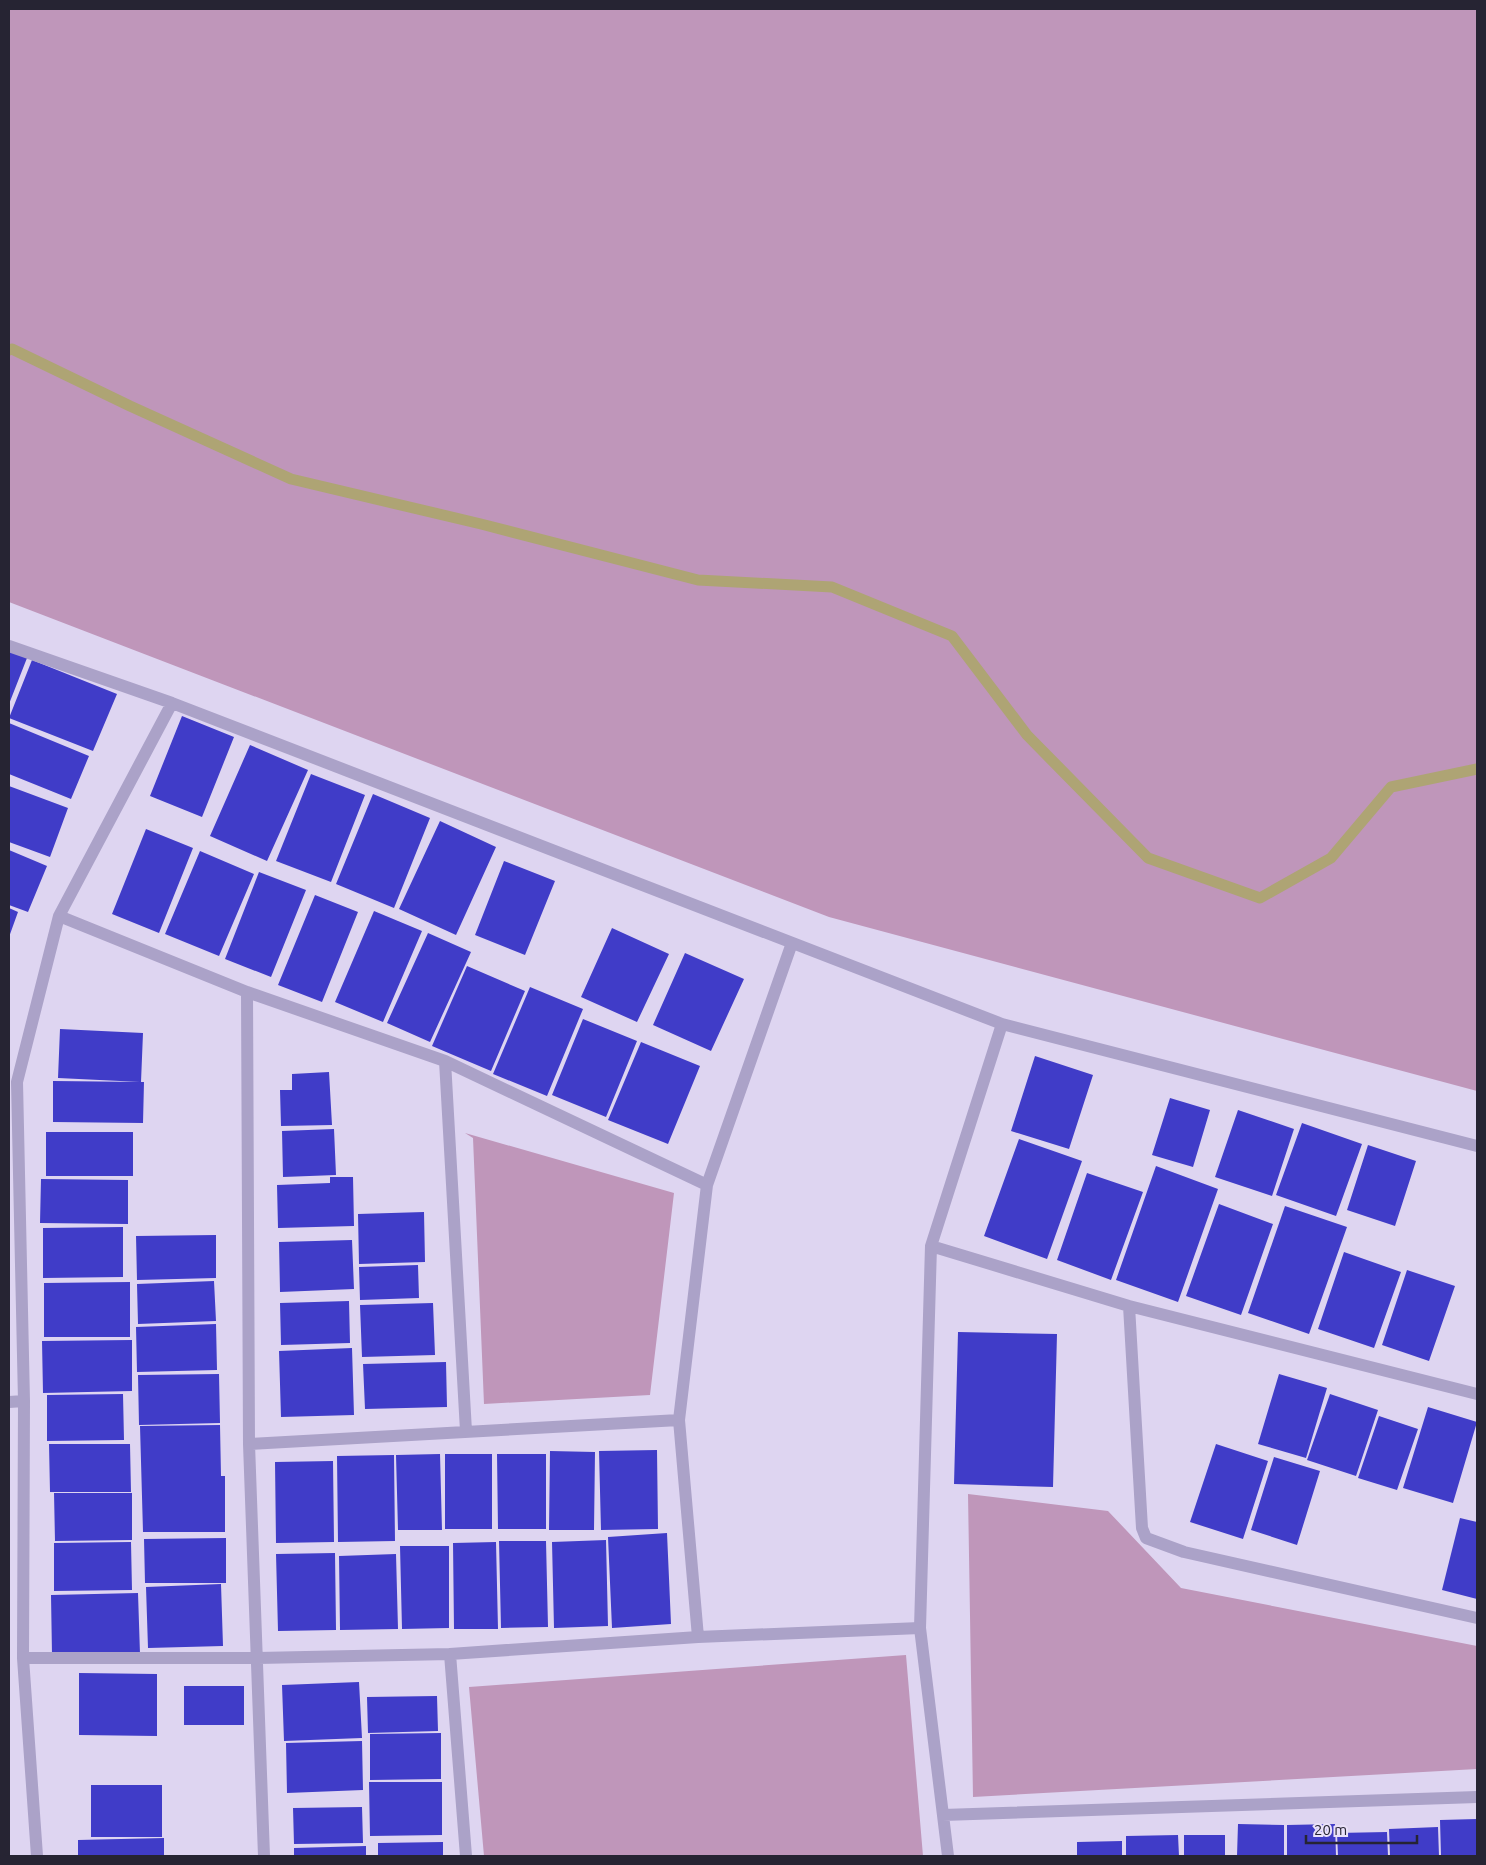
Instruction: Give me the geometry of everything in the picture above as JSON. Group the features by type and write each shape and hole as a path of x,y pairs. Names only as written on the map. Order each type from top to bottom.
{"street":[{"path":"9,646 172,703 1002,1024 1477,1146"},
{"path":"37,1856 23,1658 24,1401 17,1082 59,916 172,703"},
{"path":"59,916 247,992 445,1061 707,1185"},
{"path":"698,1637 679,1420 707,1185 792,942"},
{"path":"247,992 249,1444 264,1856"},
{"path":"948,1856 920,1628 931,1246 1002,1024"},
{"path":"445,1061 466,1431"},
{"path":"931,1246 1130,1306 1477,1394"},
{"path":"1130,1306 1142,1528 1146,1538 1184,1552 1477,1618"},
{"path":"9,1402 24,1401"},
{"path":"249,1444 679,1420"},
{"path":"23,1658 258,1658 450,1654 698,1637 920,1628"},
{"path":"450,1654 466,1856"},
{"path":"942,1815 1477,1797"}],"shaded area":[{"path":"9,9 1477,9 1477,1091 829,917 9,602"},
{"path":"465,1133 674,1193 650,1395 484,1404 473,1138"},
{"path":"968,1494 1108,1511 1181,1588 1477,1646 1477,1769 973,1797"},
{"path":"906,1655 923,1856 484,1856 469,1687"}],"building":[{"path":"9,651 27,658 9,704"},
{"path":"32,660 117,694 93,751 9,718"},
{"path":"182,716 234,737 202,817 150,796"},
{"path":"9,723 89,756 71,799 9,774"},
{"path":"250,745 308,770 267,861 210,836"},
{"path":"311,774 365,795 331,882 276,861"},
{"path":"9,786 68,808 50,857 9,842"},
{"path":"373,794 430,818 394,908 336,884"},
{"path":"440,821 496,847 456,935 399,909"},
{"path":"146,829 193,848 159,933 112,914"},
{"path":"9,850 47,866 28,912 9,905"},
{"path":"200,851 254,874 219,956 165,934"},
{"path":"504,861 555,881 525,955 475,935"},
{"path":"259,872 306,890 271,977 225,959"},
{"path":"315,895 358,912 322,1002 278,985"},
{"path":"9,908 18,912 9,937"},
{"path":"374,911 422,931 383,1022 335,1002"},
{"path":"612,928 669,954 637,1022 581,997"},
{"path":"428,933 471,952 430,1042 387,1023"},
{"path":"685,953 744,979 711,1051 653,1025"},
{"path":"467,966 525,991 491,1071 432,1046"},
{"path":"530,987 583,1009 547,1096 493,1074"},
{"path":"583,1019 637,1041 606,1117 552,1095"},
{"path":"60,1029 143,1033 141,1082 58,1078"},
{"path":"641,1042 700,1066 668,1144 608,1120"},
{"path":"1035,1056 1093,1075 1069,1149 1011,1131"},
{"path":"329,1072 332,1125 281,1126 280,1090 292,1090 292,1074"},
{"path":"53,1081 144,1082 143,1123 53,1122"},
{"path":"1170,1098 1210,1110 1193,1167 1152,1155"},
{"path":"1238,1110 1294,1129 1272,1196 1215,1177"},
{"path":"1302,1123 1362,1144 1336,1216 1276,1195"},
{"path":"334,1129 336,1175 283,1177 282,1131"},
{"path":"46,1132 133,1132 133,1176 46,1176"},
{"path":"1019,1139 1082,1161 1047,1259 984,1236"},
{"path":"1368,1145 1416,1161 1395,1226 1347,1210"},
{"path":"1156,1166 1218,1189 1178,1302 1116,1280"},
{"path":"1087,1173 1143,1192 1111,1280 1057,1260"},
{"path":"330,1177 353,1177 354,1226 278,1228 277,1185 330,1183"},
{"path":"41,1179 128,1180 128,1224 40,1223"},
{"path":"1219,1204 1273,1224 1241,1315 1186,1296"},
{"path":"1285,1206 1347,1227 1309,1334 1248,1313"},
{"path":"424,1212 425,1262 359,1264 358,1214"},
{"path":"123,1227 123,1277 43,1278 43,1228"},
{"path":"216,1235 216,1278 137,1280 136,1236"},
{"path":"352,1240 354,1289 280,1292 279,1242"},
{"path":"1344,1252 1401,1272 1374,1348 1318,1329"},
{"path":"418,1265 419,1298 360,1300 359,1267"},
{"path":"1407,1270 1455,1286 1429,1361 1382,1345"},
{"path":"214,1281 216,1321 138,1324 137,1284"},
{"path":"130,1282 130,1337 44,1337 44,1283"},
{"path":"349,1301 350,1343 281,1345 280,1303"},
{"path":"433,1303 435,1355 362,1357 360,1305"},
{"path":"216,1324 217,1370 137,1372 136,1327"},
{"path":"958,1332 1057,1334 1053,1487 954,1484"},
{"path":"132,1340 132,1391 43,1393 42,1341"},
{"path":"352,1348 354,1415 281,1417 279,1351"},
{"path":"446,1362 447,1407 365,1409 363,1364"},
{"path":"219,1374 220,1423 139,1425 138,1375"},
{"path":"1279,1374 1327,1388 1306,1458 1258,1444"},
{"path":"123,1394 124,1440 47,1441 47,1395"},
{"path":"1330,1394 1378,1410 1356,1476 1307,1460"},
{"path":"1428,1407 1477,1422 1453,1503 1403,1488"},
{"path":"1379,1416 1418,1429 1397,1490 1358,1478"},
{"path":"220,1425 221,1476 225,1476 225,1532 143,1532 140,1426"},
{"path":"49,1444 130,1444 131,1492 50,1492"},
{"path":"1216,1444 1268,1461 1243,1539 1190,1522"},
{"path":"657,1450 658,1529 601,1530 599,1451"},
{"path":"550,1451 595,1452 594,1530 549,1530"},
{"path":"440,1454 442,1530 398,1530 396,1455"},
{"path":"445,1454 492,1454 492,1529 445,1529"},
{"path":"497,1454 546,1454 546,1529 498,1529"},
{"path":"394,1455 395,1541 338,1542 337,1456"},
{"path":"1274,1457 1320,1471 1297,1545 1251,1530"},
{"path":"333,1461 334,1542 276,1543 275,1462"},
{"path":"54,1493 132,1493 132,1540 55,1541"},
{"path":"1460,1518 1477,1522 1477,1599 1442,1590"},
{"path":"667,1533 671,1624 612,1628 608,1537"},
{"path":"226,1538 226,1583 145,1583 144,1539"},
{"path":"606,1540 608,1626 554,1628 552,1542"},
{"path":"499,1541 546,1541 548,1627 501,1628"},
{"path":"131,1542 132,1590 54,1591 54,1543"},
{"path":"496,1542 498,1629 454,1629 453,1543"},
{"path":"400,1546 449,1546 449,1628 402,1629"},
{"path":"335,1553 336,1630 278,1631 276,1554"},
{"path":"396,1554 398,1629 340,1630 339,1556"},
{"path":"221,1584 223,1646 148,1648 146,1587"},
{"path":"138,1593 140,1654 52,1655 51,1595"},
{"path":"79,1673 157,1674 157,1736 79,1735"},
{"path":"359,1682 362,1738 284,1741 282,1685"},
{"path":"184,1686 244,1686 244,1725 184,1725"},
{"path":"437,1696 438,1731 368,1733 367,1697"},
{"path":"441,1733 441,1779 370,1780 370,1734"},
{"path":"362,1741 363,1790 287,1793 286,1743"},
{"path":"369,1782 442,1782 442,1835 370,1836"},
{"path":"91,1785 162,1785 162,1837 91,1837"},
{"path":"362,1807 363,1843 294,1844 293,1808"},
{"path":"1477,1819 1477,1856 1441,1856 1440,1820"},
{"path":"1238,1824 1284,1825 1284,1856 1237,1856"},
{"path":"1335,1824 1336,1856 1287,1856 1287,1825"},
{"path":"1438,1827 1439,1856 1390,1856 1389,1829"},
{"path":"1387,1832 1388,1856 1338,1856 1337,1833"},
{"path":"1178,1835 1179,1856 1126,1856 1126,1836"},
{"path":"1184,1835 1225,1835 1225,1856 1184,1856"},
{"path":"164,1838 164,1856 78,1856 78,1840"},
{"path":"1122,1841 1122,1856 1077,1856 1077,1842"},
{"path":"443,1842 443,1856 378,1856 378,1843"},
{"path":"366,1846 366,1856 294,1856 294,1848"}],"waterway":[{"path":"9,350 12,349 130,406 291,479 481,524 698,580 832,587 952,636 1027,735 1148,858 1260,898 1331,858 1391,787 1477,769"}]}
